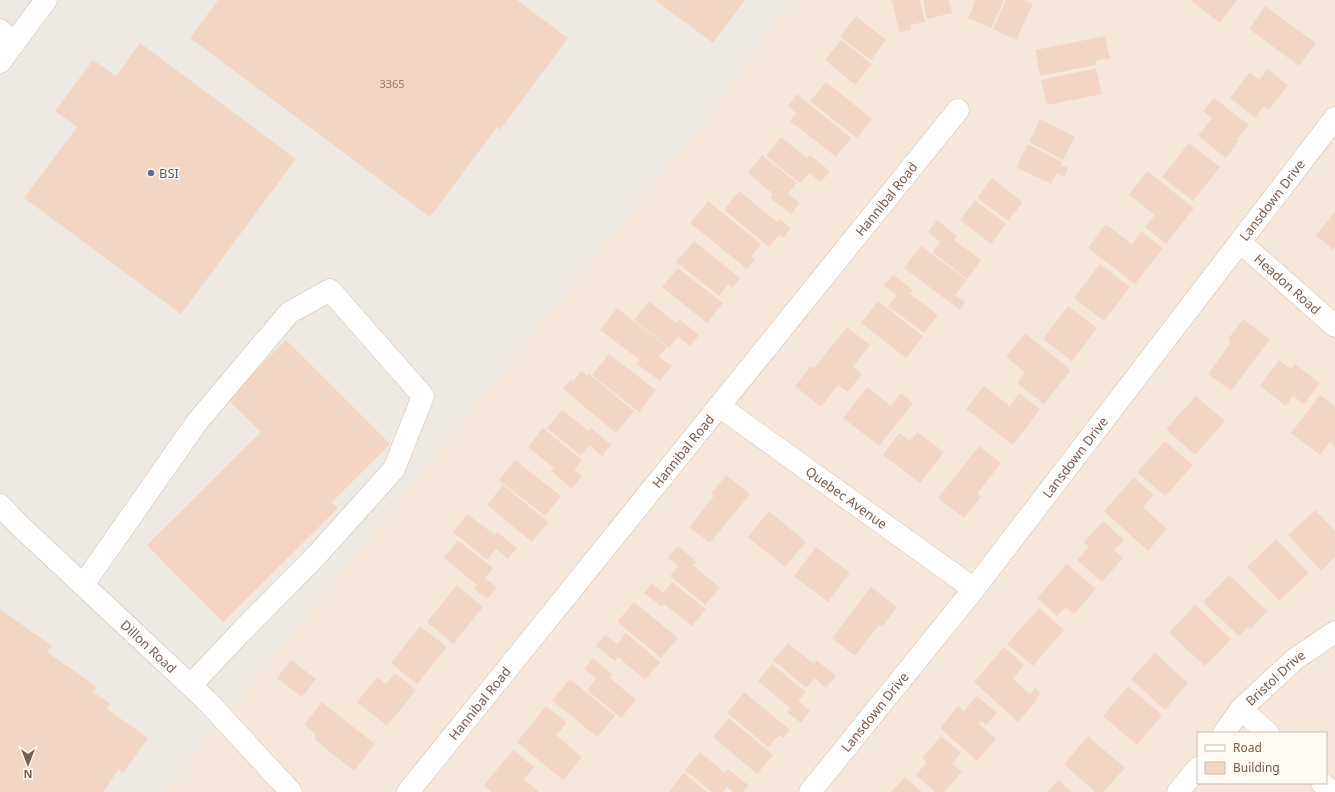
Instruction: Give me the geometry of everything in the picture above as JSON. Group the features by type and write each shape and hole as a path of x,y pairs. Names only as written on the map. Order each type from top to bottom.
{"street":[{"path":"0,62 7,36 46,0"},
{"name":"Hannibal Road","path":"408,792 958,110"},
{"name":"Lansdown Drive","path":"810,792 974,589 1335,118"},
{"name":"Headon Road","path":"1240,243 1335,326"},
{"path":"83,585 202,416 289,313 330,290 423,396 394,468 316,556 191,685"},
{"name":"Quebec Avenue","path":"718,406 974,589"},
{"name":"Dillon Road","path":"0,505 18,524 191,685 291,792"},
{"name":"Bristol Drive","path":"1225,732 1241,709 1296,659 1335,632"},
{"path":"1241,709 1267,732"},
{"path":"1178,792 1197,769"},
{"path":"1323,784 1332,792"}],"shaded area":[{"path":"0,0 791,0 722,100 165,792 0,792"},
{"path":"791,0 1335,0 1335,792 165,792 722,100"}],"building":[{"path":"218,0 517,0 568,38 500,130 497,127 430,217 190,38"},
{"path":"655,0 745,0 713,43"},
{"path":"892,0 920,0 925,22 910,25 911,30 899,32"},
{"path":"923,0 949,0 952,13 927,19"},
{"path":"976,0 1004,0 991,28 968,18"},
{"path":"1006,0 1024,0 1033,4 1016,40 993,29"},
{"path":"1190,0 1237,0 1220,23"},
{"path":"1265,6 1316,43 1299,66 1249,29"},
{"path":"856,16 886,40 871,60 840,37"},
{"path":"1105,36 1110,58 1095,61 1096,65 1040,76 1035,50"},
{"path":"841,40 872,64 855,85 825,60"},
{"path":"140,43 296,159 181,314 24,198 77,127 55,111 93,60 116,76"},
{"path":"1096,68 1102,94 1047,105 1041,80"},
{"path":"1268,69 1288,85 1269,110 1264,106 1255,118 1230,98 1250,72 1259,80"},
{"path":"826,82 872,119 857,138 810,101"},
{"path":"797,94 851,138 836,157 790,121 796,113 788,106"},
{"path":"1214,98 1249,125 1237,139 1239,140 1226,158 1198,136 1212,118 1203,111"},
{"path":"1040,119 1075,137 1063,160 1029,142"},
{"path":"781,137 807,158 810,155 830,171 821,182 809,173 800,183 766,156"},
{"path":"1189,143 1220,167 1193,201 1162,177"},
{"path":"1028,144 1062,162 1061,165 1068,168 1064,177 1057,173 1051,184 1016,167"},
{"path":"762,155 797,183 788,193 800,203 791,214 770,198 773,194 748,173"},
{"path":"1147,171 1194,208 1166,244 1145,227 1155,215 1129,195"},
{"path":"992,178 1023,202 1008,221 977,198"},
{"path":"739,191 777,222 780,219 791,228 783,238 779,235 769,247 724,210"},
{"path":"975,200 1006,224 991,244 960,220"},
{"path":"708,201 761,244 751,257 755,259 747,269 690,223"},
{"path":"1335,212 1335,247 1333,250 1316,235"},
{"path":"937,220 957,236 954,240 981,260 967,279 932,252 940,242 928,232"},
{"path":"1106,224 1132,244 1141,231 1163,248 1135,284 1088,248"},
{"path":"694,241 740,278 732,288 728,284 719,296 676,262"},
{"path":"921,246 967,280 955,295 965,302 960,310 904,268"},
{"path":"1100,264 1130,287 1104,321 1074,298"},
{"path":"678,268 723,303 707,323 662,287"},
{"path":"893,275 913,290 910,294 938,315 924,333 888,306 897,295 884,286"},
{"path":"649,301 676,323 679,319 699,335 690,346 678,337 669,348 634,320"},
{"path":"878,301 923,336 906,358 861,323"},
{"path":"1068,306 1097,328 1072,361 1043,339"},
{"path":"617,308 667,347 659,357 672,366 660,381 637,364 640,360 600,330"},
{"path":"1243,319 1270,339 1231,391 1208,374 1231,342 1228,339"},
{"path":"847,327 870,345 853,367 862,374 848,392 838,385 821,407 795,386 811,366 814,368"},
{"path":"1025,333 1071,370 1044,404 1017,383 1025,372 1006,357"},
{"path":"286,340 390,444 332,502 338,508 223,622 147,545 261,432 227,399"},
{"path":"609,354 656,390 639,412 592,375"},
{"path":"1279,360 1291,369 1295,364 1320,383 1304,404 1293,396 1286,406 1260,386"},
{"path":"582,371 587,376 589,374 634,411 616,433 563,389 571,379 573,381"},
{"path":"984,386 1010,406 1019,393 1040,409 1013,445 966,409"},
{"path":"867,387 891,406 901,393 913,403 879,446 843,418"},
{"path":"1320,395 1335,406 1335,447 1330,442 1320,455 1291,433"},
{"path":"1196,396 1225,421 1195,455 1166,429"},
{"path":"562,410 589,431 591,428 611,445 602,456 590,445 581,456 547,428"},
{"path":"543,428 582,460 574,470 582,476 572,489 551,471 554,468 528,447"},
{"path":"917,432 944,452 920,483 883,455 899,433 910,441"},
{"path":"1165,441 1193,465 1165,496 1137,472"},
{"path":"979,446 1001,463 977,494 981,497 964,518 938,498"},
{"path":"515,460 561,496 545,516 499,480"},
{"path":"726,475 750,494 710,543 689,527 714,496 711,494"},
{"path":"1134,477 1154,495 1143,507 1167,529 1148,551 1104,511"},
{"path":"503,485 548,522 532,542 487,505"},
{"path":"1315,510 1335,531 1335,557 1321,571 1288,535"},
{"path":"769,511 806,542 785,567 748,537"},
{"path":"467,514 495,535 497,532 517,548 508,559 496,549 487,560 453,532"},
{"path":"1103,521 1124,540 1114,550 1123,558 1102,582 1077,560 1089,547 1084,542"},
{"path":"1276,539 1309,573 1279,601 1247,567"},
{"path":"458,540 493,568 485,578 497,587 487,599 474,589 477,585 444,558"},
{"path":"678,546 697,562 693,565 720,588 705,605 670,576 678,566 668,558"},
{"path":"816,547 850,573 828,602 794,576"},
{"path":"1067,564 1096,589 1074,614 1066,607 1057,616 1037,598"},
{"path":"1229,575 1267,611 1250,629 1248,627 1239,636 1203,602"},
{"path":"672,582 706,609 692,626 664,604 662,607 644,593 652,583 663,593"},
{"path":"457,585 483,607 453,644 427,622"},
{"path":"871,587 897,607 882,627 879,625 855,656 832,638"},
{"path":"634,602 678,638 661,658 617,622"},
{"path":"1195,605 1231,639 1205,666 1169,633"},
{"path":"1039,608 1064,630 1033,666 1007,644"},
{"path":"0,609 52,646 47,652 97,687 93,692 111,704 107,709 148,738 123,773 118,770 103,792 0,792"},
{"path":"420,626 447,647 417,684 391,663"},
{"path":"626,633 660,662 645,680 618,657 615,661 596,646 605,635 617,644"},
{"path":"788,643 814,664 816,660 836,676 826,688 815,678 806,688 773,660"},
{"path":"1004,647 1024,665 1013,679 1030,694 1035,688 1041,693 1036,699 1037,700 1018,722 974,682"},
{"path":"1155,653 1188,683 1165,710 1131,679"},
{"path":"593,658 613,675 610,678 636,700 621,718 587,690 596,679 584,669"},
{"path":"291,660 316,679 302,697 277,678"},
{"path":"772,664 806,692 798,701 810,711 801,723 787,712 790,708 758,681"},
{"path":"395,673 416,690 387,726 357,702 377,677 386,684"},
{"path":"570,679 615,716 597,737 552,700"},
{"path":"1128,686 1162,715 1137,745 1103,716"},
{"path":"744,692 790,730 783,738 779,735 768,747 727,713"},
{"path":"977,696 997,713 986,725 981,721 979,724 996,739 977,761 940,728 958,706 964,711"},
{"path":"322,702 375,744 354,771 315,740 315,733 304,725"},
{"path":"546,706 567,723 556,735 582,757 563,780 517,742"},
{"path":"729,718 773,755 757,774 713,737"},
{"path":"941,736 961,753 952,764 962,772 944,792 935,792 916,775 927,762 922,758"},
{"path":"1088,736 1125,768 1103,792 1095,792 1064,764"},
{"path":"513,750 534,767 524,779 539,792 492,792 484,785"},
{"path":"700,752 725,773 728,769 748,785 743,792 733,792 727,787 723,792 712,792 685,770"},
{"path":"684,773 707,792 669,792"},
{"path":"905,777 922,792 891,792"},
{"path":"1058,780 1072,792 1047,792"}],"place":[{"name":"BSI","path":"151,173"}]}
